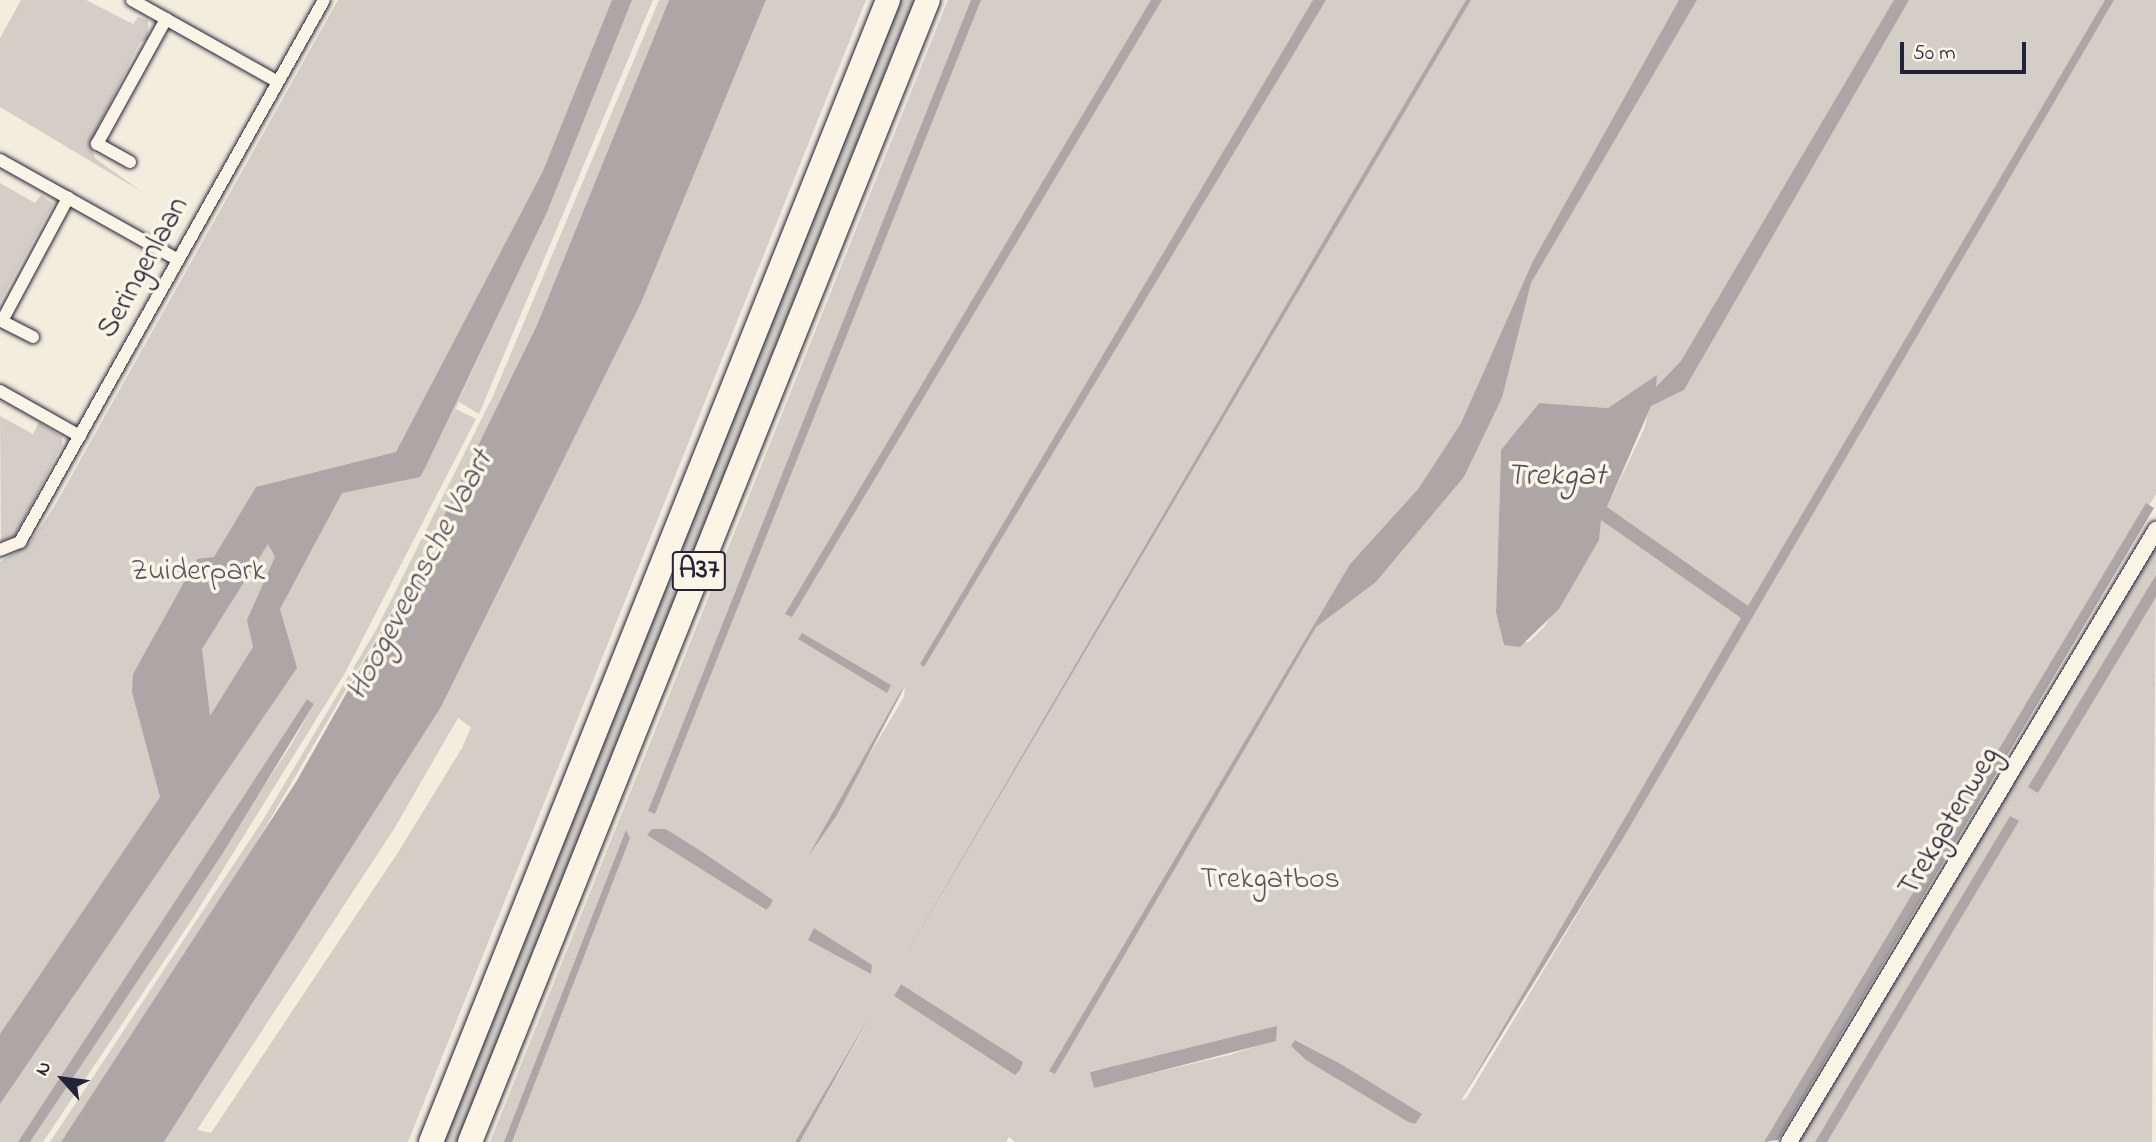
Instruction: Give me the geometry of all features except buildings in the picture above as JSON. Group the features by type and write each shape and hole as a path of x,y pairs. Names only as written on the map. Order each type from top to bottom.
{"highway":[{"name":"A37","path":"431,1142 888,0"},
{"name":"A37","path":"470,1142 928,0"}],"street":[{"path":"132,0 278,82"},
{"name":"Seringenlaan","path":"0,550 20,542 324,0"},
{"path":"130,162 97,144 166,19"},
{"path":"0,160 178,260"},
{"path":"33,337 2,321 68,198"},
{"path":"0,391 80,436"},
{"name":"Trekgatenweg","path":"1789,1142 2156,530"}],"green space":[{"path":"21,0 86,0 133,24 138,17 148,20 148,39 140,42 90,143 95,158 142,192 0,107 0,38"},
{"name":"Zuiderpark","path":"338,0 653,0 479,414 459,402 590,102 453,415 456,409 476,419 345,673 191,921 43,1142 30,1142 291,745 314,704 307,699 19,1142 0,1142 0,562 30,543 54,507"},
{"path":"659,0 669,0 537,325 423,558 230,888 61,1142 50,1142 263,820 377,628 493,396"},
{"path":"766,0 866,0 408,1142 164,1142 441,707 641,303","holes":["458,718 471,727 462,748 397,854 211,1133 197,1130 394,829"]},
{"path":"898,0 914,0 457,1142 442,1142"},
{"name":"Trekgatbos","path":"948,0 2156,0 2156,494 1767,1142 1015,1142 1009,1137 1006,1142 800,1142 871,1016 795,1142 490,1142","holes":["1533,273 1502,398 1464,477 1376,582 1311,630 1350,564 1418,489 1461,423","1657,376 1644,429 1596,530 1599,540 1544,627 1529,642 1504,645 1496,613 1501,450 1539,403 1608,408","905,686 904,697 807,858 899,694","666,829 704,853 773,900 765,910 648,835","1622,840 1466,1099 1461,1100","901,984 1023,1062 1015,1074 894,996","1276,1040 1229,1055 1094,1087 1091,1071","1296,1040 1341,1064 1421,1114 1415,1124 1337,1079"]},
{"path":"0,183 35,203 41,195 53,204 0,302"},
{"path":"0,416 33,434 39,422 62,437 62,445 15,536 1,542"},
{"path":"2156,541 2152,1142 1797,1142"}],"water":[{"path":"612,0 632,0 547,212 420,477 342,493 280,609 297,668 0,1104 0,1034 160,797 132,692 133,674 197,559 214,557 256,487 396,452 543,171","holes":["268,544 275,557 247,620 253,647 210,716 202,649"]},
{"name":"Hoogeveensche Vaart","path":"669,0 766,0 641,303 441,707 164,1142 61,1142 296,782 423,558 537,325"},
{"path":"971,0 981,0 655,814 648,811"},
{"path":"1151,0 1162,0 792,617 785,614"},
{"path":"1313,0 1326,0 924,667 920,664"},
{"path":"1466,0 1471,0 903,959 1330,230"},
{"path":"1679,0 1697,0 1531,283 1502,398 1464,477 1376,582 1316,627 1055,1074 1049,1071 1350,564 1418,489 1461,423 1533,261"},
{"name":"Trekgat","path":"1894,0 1909,0 1684,390 1651,406 1607,507 1748,606 2105,0 2114,0 1622,840 1461,1100 1741,618 1601,520 1599,540 1559,609 1520,647 1504,645 1496,613 1501,450 1539,403 1608,408 1657,375 1656,387 1681,361"},
{"path":"2146,503 2154,508 1778,1140 1764,1142"},
{"path":"2156,575 2156,597 2038,793 2028,787"},
{"path":"802,633 891,685 887,693 798,639"},
{"path":"905,686 837,815 807,858 899,694"},
{"path":"307,699 314,704 221,856 30,1142 18,1142"},
{"path":"2010,816 2019,821 1827,1142 1815,1142"},
{"path":"652,829 666,829 704,853 773,900 770,906 766,910 647,835"},
{"path":"626,830 630,838 512,1142 504,1142"},
{"path":"814,928 872,965 871,974 808,940"},
{"path":"901,984 1023,1062 1020,1070 1015,1075 894,996"},
{"path":"870,1016 800,1142 795,1142"},
{"path":"1277,1026 1276,1041 1094,1088 1090,1072"},
{"path":"1295,1040 1341,1064 1422,1114 1415,1124 1408,1122 1306,1060 1291,1046"}]}
